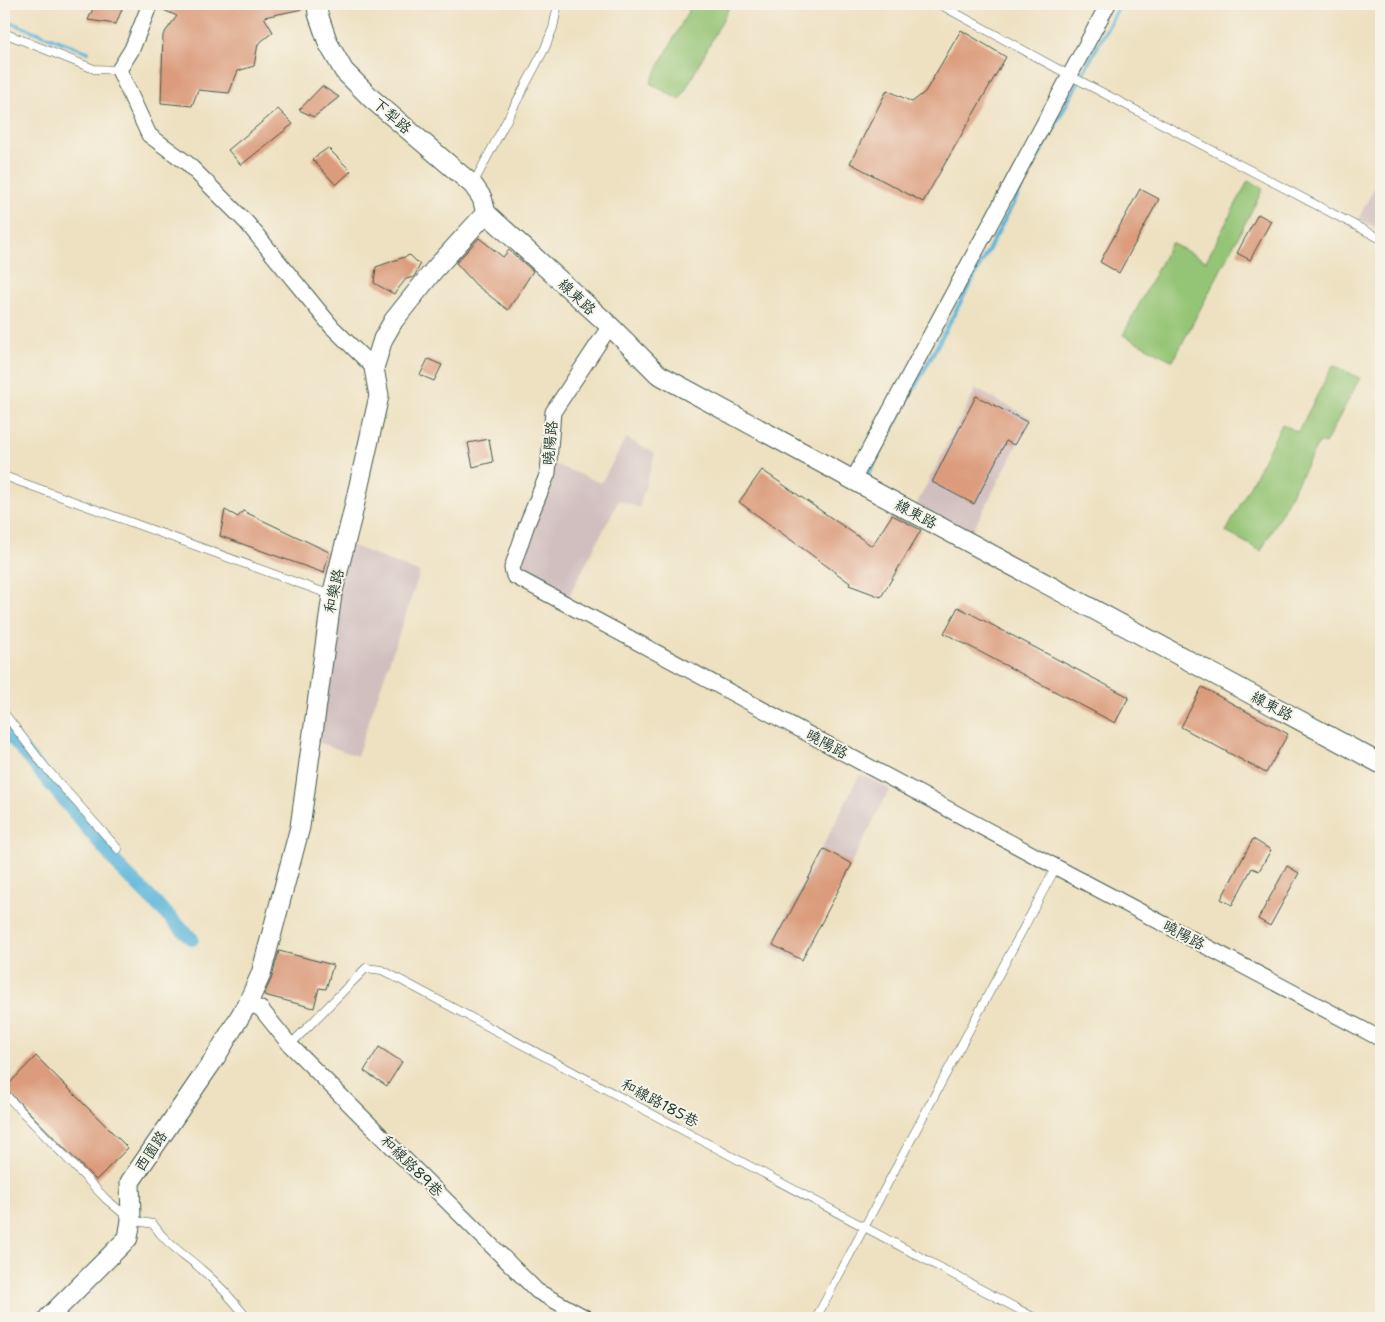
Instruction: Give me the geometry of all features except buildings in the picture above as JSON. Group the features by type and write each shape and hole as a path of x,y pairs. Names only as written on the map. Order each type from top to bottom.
{"street":[{"path":"150,4 132,49 120,70 149,135 187,163 247,223 332,327 374,368"},
{"name":"下犁路","path":"317,4 318,14 328,44 344,71 372,99 473,185 482,198 486,213"},
{"path":"853,480 1108,4"},
{"name":"和樂路","path":"248,1003 261,974 300,826 332,595 379,396 374,368 384,338 394,320 434,270 486,213"},
{"name":"線東路","path":"486,213 610,326 658,374 1381,764"},
{"name":"曉陽路","path":"610,326 553,412 548,473 527,524 512,568 514,576 1381,1039"},
{"name":"和線路89巷","path":"248,1003 261,1009 290,1045 537,1291 586,1318"},
{"name":"西園路","path":"48,1318 128,1238 131,1220 130,1182 215,1058 248,1003"}],"lane":[{"path":"473,185 545,48 553,28 558,4"},
{"path":"939,4 1069,75 1381,239"},
{"path":"4,33 94,69 120,70"},
{"path":"4,476 332,595"},
{"path":"4,712 44,767 118,849"},
{"path":"816,1318 1056,867"},
{"name":"和線路185巷","path":"290,1045 366,968 382,970 1036,1318"},
{"path":"4,1093 106,1199 131,1220 153,1224 162,1238 202,1269 226,1292 247,1318"}],"shaded area":[{"path":"1381,175 1381,230 1358,219"},
{"path":"976,389 1031,418 971,534 916,505"},
{"path":"626,438 655,453 639,508 619,500 568,598 512,567 554,464 601,483"},
{"path":"343,542 420,573 357,756 312,740"},
{"path":"860,774 890,789 800,962 771,947"}],"green space":[{"path":"692,4 731,4 680,100 650,83"},
{"path":"1248,181 1263,189 1173,361 1123,335 1171,243 1206,261"},
{"path":"1333,365 1360,378 1325,444 1319,442 1261,551 1226,532 1282,424 1298,432"}],"waterway":[{"path":"868,475 1120,4"},
{"path":"4,20 88,52"},
{"path":"4,728 122,870 192,939"}]}
